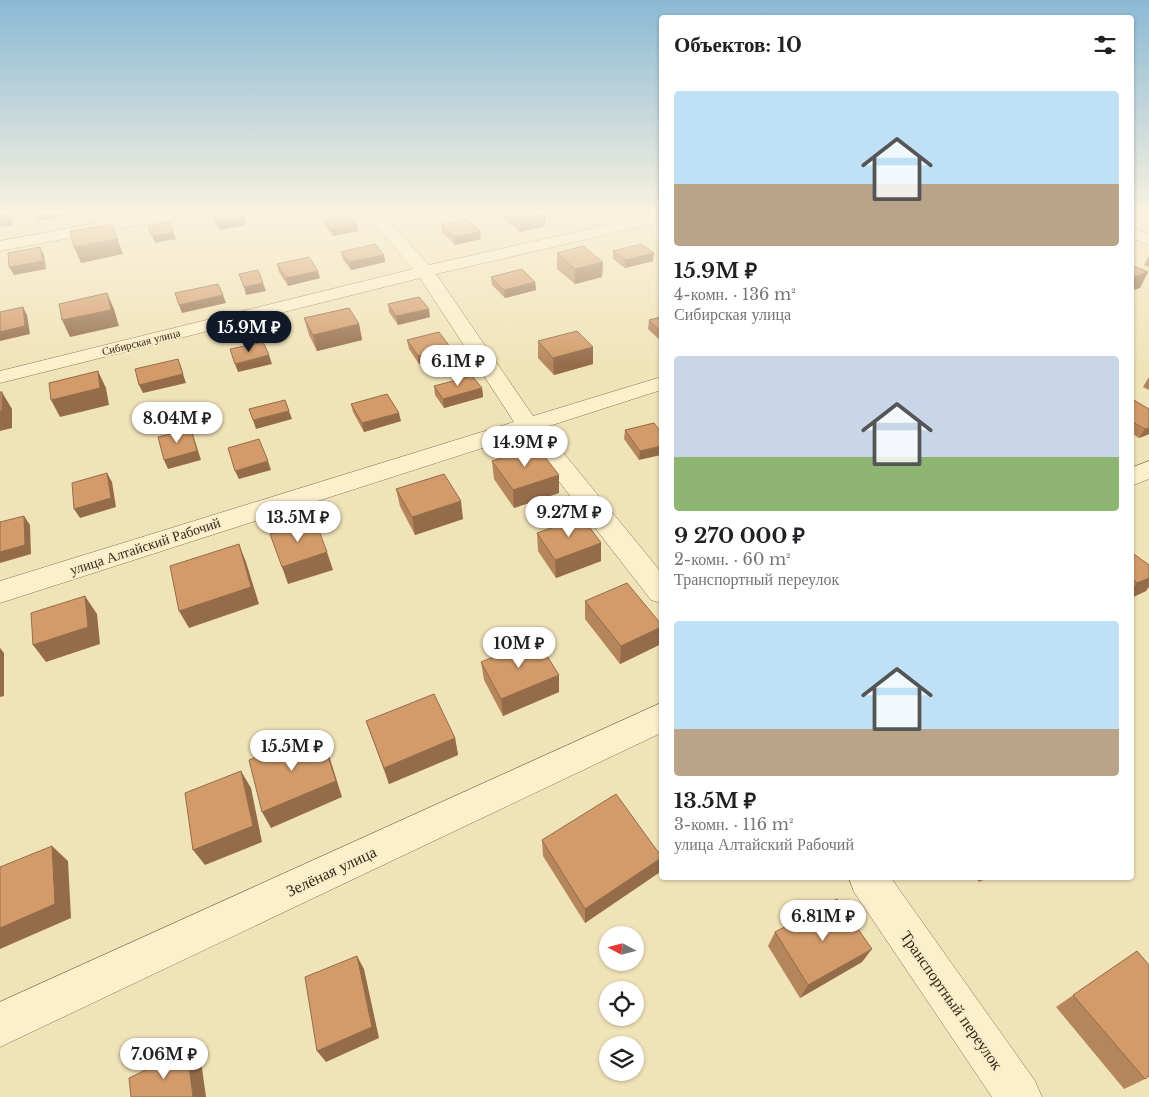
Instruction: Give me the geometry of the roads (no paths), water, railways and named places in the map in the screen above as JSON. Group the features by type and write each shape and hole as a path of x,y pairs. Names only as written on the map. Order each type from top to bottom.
{"street":[{"path":"419,264 527,424 659,589"},
{"name":"Сибирская улица","path":"0,377 454,264"},
{"name":"улица Алтайский Рабочий","path":"0,592 659,384"},
{"path":"1134,476 1149,469"},
{"name":"Зелёная улица","path":"0,1025 659,717"},
{"name":"Транспортный переулок","path":"869,880 1019,1097"}]}
